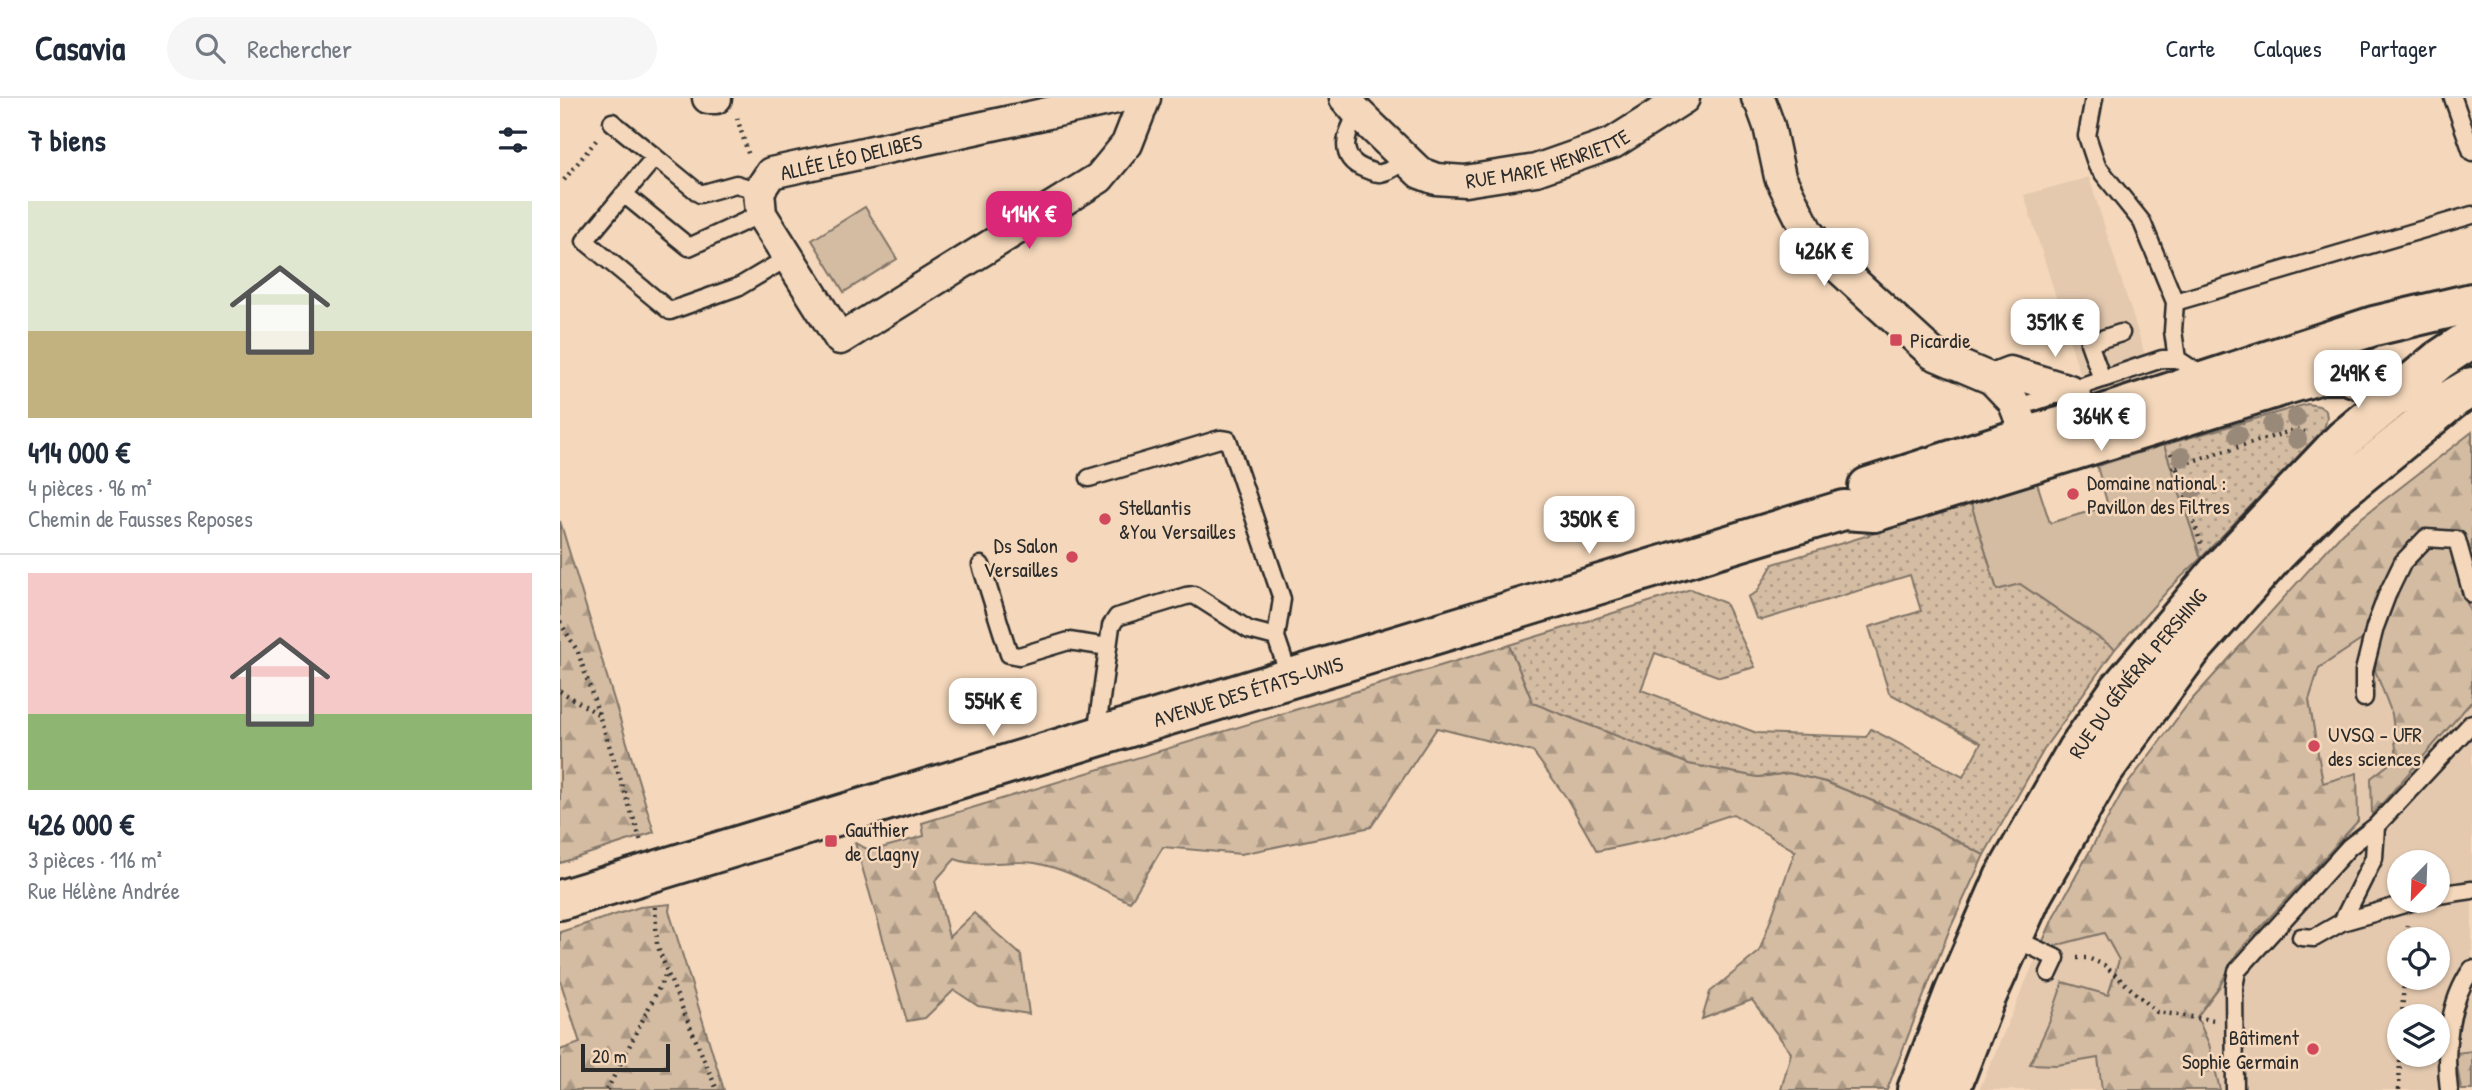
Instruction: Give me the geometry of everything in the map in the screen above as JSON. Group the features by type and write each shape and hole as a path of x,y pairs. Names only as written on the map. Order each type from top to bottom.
{"main road":[{"name":"AVENUE DES ÉTATS-UNIS","path":"1843,510 1858,490 2021,422 2079,405 2208,380 2374,326 2472,303"},
{"name":"RUE DU GÉNÉRAL PERSHING","path":"1917,1090 1955,991 2004,878 2077,750 2120,690 2219,571 2343,440 2439,360 2472,338"},
{"name":"AVENUE DES ÉTATS-UNIS","path":"560,901 1843,510 1874,512 2325,373 2346,374 2399,393 2464,392"},
{"name":"RUE DU GÉNÉRAL PERSHING","path":"1950,1090 1984,1002 2033,893 2102,772 2191,650 2276,554 2327,502 2464,392"},
{"path":"2021,422 2065,453 2079,405"}],"street":[{"path":"708,98 726,105"},
{"name":"ALLÉE LÉO DELIBES","path":"760,202 771,173 1117,98"},
{"path":"760,202 789,257 840,339 1099,178 1127,144 1145,98"},
{"name":"RUE MARIE HENRIETTE","path":"1352,106 1420,173 1436,179 1465,181 1536,170 1613,143 1684,98"},
{"path":"1757,98 1769,127 1780,177 1808,233 1840,269 1933,354 1992,379 2013,401 2021,422"},
{"path":"1992,379 2010,372 2079,405"}],"lane":[{"path":"2094,98 2087,136 2097,166 2142,222 2175,302 2173,331 2177,359"},
{"path":"2453,98 2472,152"},
{"path":"612,122 700,194 736,184 760,202 689,247 624,194"},
{"path":"655,157 585,241 670,311 740,286 789,257"},
{"path":"2175,302 2472,215"},
{"path":"2102,379 2090,343 2121,333"},
{"path":"2079,405 2102,379 2162,359 2177,359 2208,380"},
{"path":"1089,478 1220,439 1228,440 1282,599 1276,637 1290,678"},
{"path":"2364,698 2364,671 2375,627 2387,595 2403,562 2426,538 2457,540 2472,594"},
{"path":"981,565 1009,654 1019,656 1069,641 1108,647"},
{"path":"1103,735 1098,721 1111,626 1117,617 1194,595 1249,630 1276,637"},
{"path":"2235,1090 2234,987 2237,971 2348,847 2376,826 2472,723"},
{"path":"2342,922 2374,858 2376,826"},
{"path":"2450,893 2472,890"},
{"path":"2301,937 2314,937 2342,922 2387,909"},
{"path":"2013,938 2052,965"},
{"path":"2449,1090 2446,1066 2452,1018 2466,978 2472,969"}],"path":[{"path":"726,105 760,202"},
{"path":"564,180 612,122"},
{"path":"2174,467 2294,430 2306,432"},
{"path":"2171,451 2204,555"},
{"path":"560,622 578,652 650,873 657,944 717,1090"},
{"path":"560,691 599,714"},
{"path":"2052,965 2088,958 2104,965 2157,1012 2199,1018"},
{"path":"607,1090 667,972"},
{"path":"2399,1090 2400,1067"}],"shaded area":[{"path":"2089,177 2152,377 2108,390 2082,380 2024,195"},
{"name":"UVSQ - UFR des sciences","path":"2472,432 2472,1090 1979,1090 2055,914 2124,789 2188,704 2343,532"}],"green space":[{"path":"865,207 897,259 844,292 812,240"},
{"path":"2307,404 2319,406 2326,411 2324,429 2201,558 2164,445"},
{"path":"2472,432 2472,550 2453,563 2472,617 2472,701 2372,815 2371,778 2397,758 2392,714 2363,639 2319,668 2309,700 2323,783 2357,773 2358,821 2237,953 2220,986 2197,1017 2209,1044 2220,1090 2102,1090 2098,1058 2057,1065 2030,1064 2049,1023 2063,982 2108,995 2119,960 2104,933 2039,950 2055,914 2124,789 2188,704 2343,532"},
{"path":"2164,445 2201,558 2115,649 2020,584 1997,590 1971,504 2037,483 2050,523 2108,506 2097,466"},
{"path":"1971,504 1997,590 2020,584 2115,649 2046,746 1984,855 1905,814 1826,782 1789,773 1758,777 1689,764 1533,703 1509,645 1691,589 1725,603 1755,667 1720,677 1655,653 1641,690 1757,733 1866,737 1871,729 1963,777 1981,743 1889,693 1869,627 1921,611 1910,575 1762,620 1756,618 1748,597 1757,592 1773,564"},
{"path":"560,521 654,832 560,863"},
{"path":"1509,645 1533,703 1689,764 1758,777 1789,773 1826,782 1905,814 1984,855 1949,931 1887,1090 1781,1090 1791,1053 1752,1000 1702,1019 1710,992 1759,952 1795,851 1733,814 1664,837 1597,851 1566,797 1533,752 1437,728 1371,827 1241,854 1163,847 1130,902 1048,866 1025,862 985,864 955,859 935,881 949,937 974,913 1021,955 1029,1014 978,1006 954,990 925,1018 907,1021 855,843 871,851 924,836 922,823"},
{"path":"670,904 669,911 724,1090 560,1090 560,1050 580,1043 560,980 560,932 640,907"},
{"path":"2472,1051 2472,1090 2461,1090 2455,1053"}],"place":[{"name":"Picardie","path":"1896,340"},
{"name":"Domaine national : Pavillon des Filtres","path":"2073,494"},
{"name":"Stellantis &You Versailles","path":"1105,519"},
{"name":"Ds Salon Versailles","path":"1072,557"},
{"name":"UVSQ - UFR des sciences","path":"2314,746"},
{"name":"Gauthier de Clagny","path":"831,841"},
{"name":"Bâtiment Sophie Germain","path":"2313,1049"}]}
